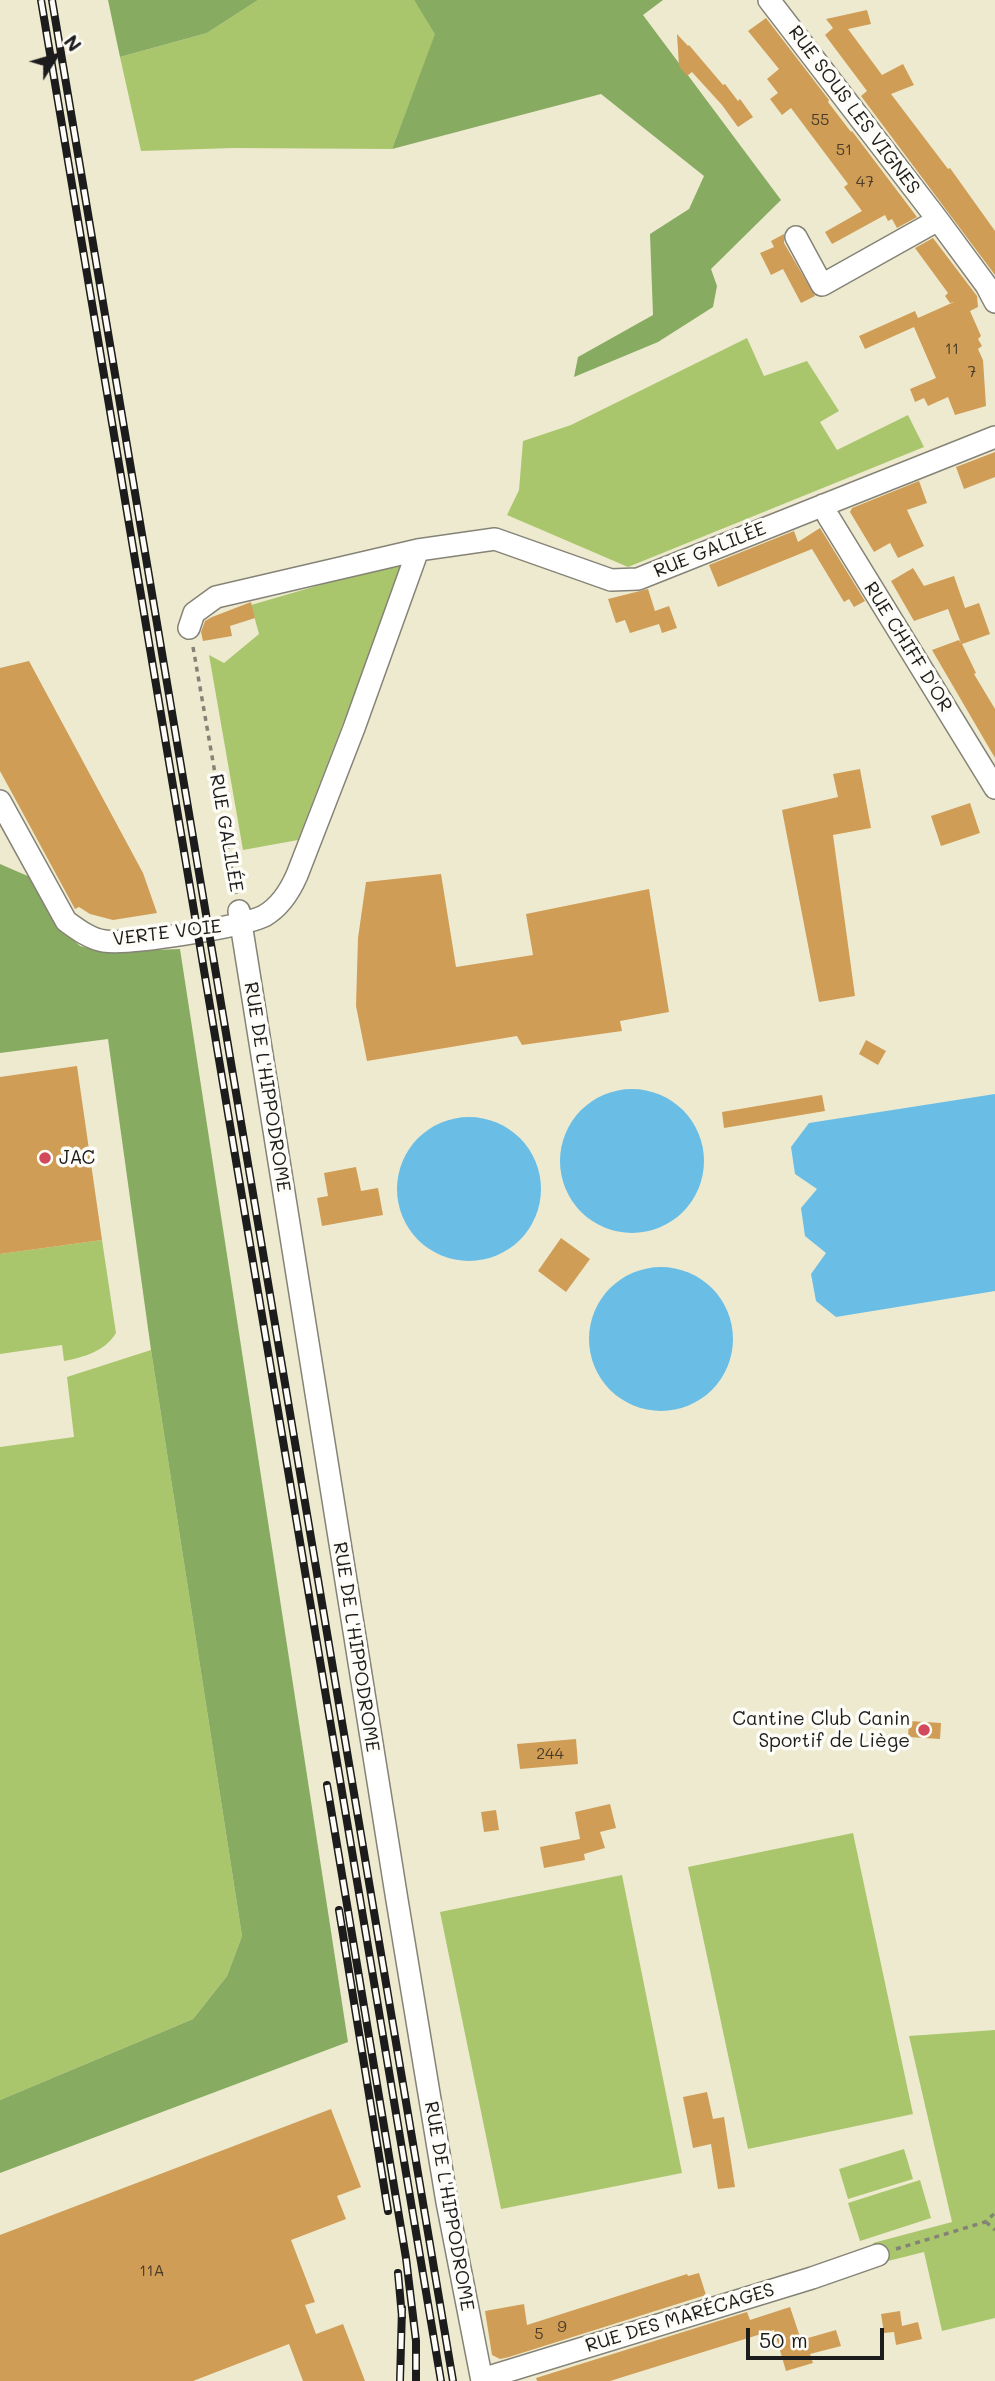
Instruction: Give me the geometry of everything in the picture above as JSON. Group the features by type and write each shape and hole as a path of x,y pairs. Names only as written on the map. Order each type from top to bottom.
{"street":[{"name":"RUE SOUS LES VIGNES","path":"769,0 938,220 986,285 995,302"},
{"path":"796,237 822,285 938,220"},
{"name":"RUE GALILÉE","path":"189,628 194,613 216,597 418,550 495,539 611,580 638,579 995,437"},
{"name":"RUE CHIFF D'OR","path":"823,505 995,788"},
{"path":"240,918 265,915 290,891 354,728 418,550"},
{"name":"VERTE VOIE","path":"0,801 66,921 83,933 104,941 140,939 240,918"},
{"name":"RUE DE L'HIPPODROME","path":"240,918 394,1887 447,2203 482,2380"},
{"name":"RUE DES MARÉCAGES","path":"482,2380 878,2255"}],"path":[{"name":"RUE GALILÉE","path":"189,628 240,918"},
{"path":"878,2255 985,2222 995,2213"},
{"path":"985,2222 995,2230"}],"green space":[{"path":"108,0 258,0 207,33 120,57"},
{"path":"258,0 414,0 436,33 392,149 234,148 141,151 120,57 207,33"},
{"path":"414,0 663,0 643,15 781,200 711,269 717,286 713,307 658,342 574,377 578,357 653,315 650,234 689,209 704,176 601,94 392,149 435,34"},
{"path":"747,338 764,376 807,361 839,411 820,422 837,450 908,415 924,447 628,567 507,515 519,490 523,441 571,425"},
{"path":"406,560 298,840 243,850 209,655 224,663 259,634 251,605"},
{"path":"0,864 30,877 58,926 80,946 103,952 180,949 348,2042 0,2173 0,2100 193,2019 227,1976 242,1936 151,1350 108,1039 0,1053"},
{"path":"102,1240 116,1333 111,1339 94,1352 64,1361 62,1345 0,1354 0,1254"},
{"path":"151,1350 242,1936 227,1976 193,2019 0,2100 0,1447 74,1437 67,1377"},
{"path":"853,1833 913,2114 748,2149 688,1867"},
{"path":"622,1875 682,2173 501,2209 440,1912"},
{"path":"995,2030 995,2318 942,2331 924,2252 880,2263 873,2243 952,2222 909,2036"},
{"path":"904,2149 913,2179 848,2199 839,2169"},
{"path":"920,2180 931,2218 860,2241 848,2203"}],"water":[{"path":"632,1089 660,1094 683,1110 699,1133 704,1161 699,1189 683,1212 660,1228 632,1233 604,1228 581,1212 565,1189 560,1161 565,1133 581,1110 604,1094"},
{"path":"995,1094 995,1291 836,1317 816,1301 811,1274 826,1253 805,1236 801,1208 817,1189 795,1174 791,1147 809,1123"},
{"path":"469,1117 497,1122 520,1138 536,1161 541,1189 536,1217 520,1240 497,1256 469,1261 441,1256 418,1240 402,1217 397,1189 402,1161 418,1138 441,1122"},
{"path":"661,1267 689,1272 712,1288 728,1311 733,1339 728,1367 712,1390 689,1406 661,1411 633,1406 610,1390 594,1367 589,1339 594,1311 610,1288 633,1272"}],"building":[{"path":"867,10 871,24 848,29 882,75 903,64 914,85 891,94 948,169 950,168 995,231 995,275 861,96 867,91 825,35 833,28 826,19"},
{"path":"766,18 917,217 897,228 892,219 888,221 885,215 832,244 825,232 862,211 844,187 848,184 791,108 782,115 770,99 778,93 767,79 779,69 748,31"},
{"path":"677,34 738,101 740,99 753,117 738,127 692,72 687,76 679,66"},
{"path":"784,234 784,243 815,296 801,303 783,269 771,275 760,253 774,247 771,241"},
{"path":"933,238 977,296 978,307 970,311 981,336 978,339 982,346 978,349 983,360 986,406 955,415 948,397 928,406 924,398 915,402 910,389 936,378 914,327 865,349 859,336 915,311 918,318 954,302 950,303 945,296 948,293 915,248"},
{"path":"995,452 995,477 964,489 956,467"},
{"path":"919,481 927,503 907,510 924,546 898,558 890,543 874,552 850,512 852,508"},
{"path":"820,528 865,601 854,607 849,599 844,602 812,549 718,587 709,565 794,531 798,542"},
{"path":"913,568 924,586 954,576 965,608 979,603 990,634 962,644 976,673 974,674 995,709 995,758 932,650 959,640 961,643 948,609 914,621 891,581"},
{"path":"648,589 655,611 669,606 677,628 662,633 659,624 630,633 625,620 616,623 608,599"},
{"path":"251,602 255,618 230,626 232,636 203,641 201,632 205,621"},
{"path":"29,661 143,873 157,913 113,920 90,914 79,907 75,909 0,771 0,668"},
{"path":"860,769 871,828 833,835 855,996 819,1002 782,810 838,797 833,774"},
{"path":"970,803 980,833 941,846 931,816"},
{"path":"441,874 456,967 533,955 526,914 649,889 669,1012 620,1021 622,1031 522,1045 517,1036 367,1061 356,1006 358,938 366,882"},
{"path":"866,1040 886,1051 878,1065 859,1054"},
{"name":"JAC","path":"77,1066 102,1240 0,1254 0,1077"},
{"path":"822,1095 825,1111 724,1128 722,1112"},
{"path":"356,1167 361,1191 378,1188 383,1215 322,1226 317,1198 328,1196 324,1173"},
{"path":"561,1238 590,1259 566,1292 538,1271"},
{"name":"Cantine Club Canin Sportif de Liège","path":"909,1721 941,1723 940,1739 908,1737"},
{"path":"576,1739 578,1764 520,1769 517,1744"},
{"path":"610,1804 616,1828 600,1832 605,1848 584,1854 585,1860 544,1868 540,1847 580,1839 575,1812"},
{"path":"496,1810 499,1830 484,1832 481,1812"},
{"path":"707,2092 713,2119 724,2117 735,2187 718,2189 711,2144 693,2148 683,2097"},
{"path":"331,2109 361,2187 337,2196 346,2219 291,2240 315,2302 305,2305 316,2334 343,2324 365,2381 303,2381 289,2344 193,2381 0,2381 0,2235"},
{"path":"699,2273 706,2295 509,2357 500,2359 492,2355 485,2311 524,2304 527,2325 687,2274"},
{"path":"790,2307 801,2340 836,2330 841,2346 810,2354 813,2363 786,2371 774,2330 610,2381 537,2381 536,2378 747,2312 750,2320"},
{"path":"900,2311 902,2326 918,2322 922,2339 896,2345 894,2332 884,2333 881,2314"}],"railway":[{"path":"41,0 441,2381"},
{"path":"52,0 453,2381"},
{"path":"327,1785 406,2258 416,2341 416,2381"},
{"path":"339,1910 388,2211"},
{"path":"398,2273 402,2317"},
{"path":"400,2381 402,2308"}],"place":[{"name":"JAC","path":"45,1158"},
{"name":"Cantine Club Canin Sportif de Liège","path":"924,1730"}]}
